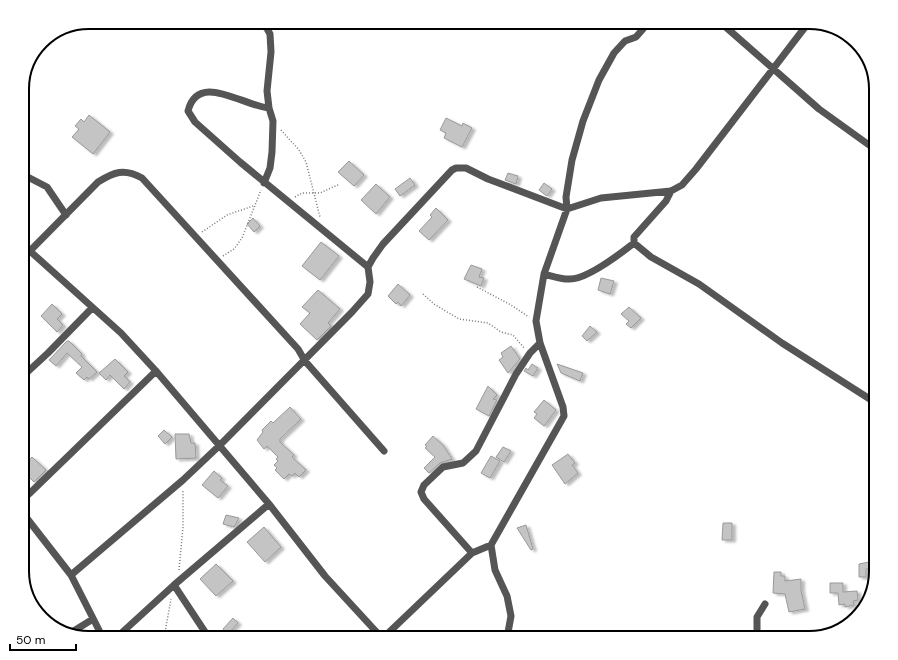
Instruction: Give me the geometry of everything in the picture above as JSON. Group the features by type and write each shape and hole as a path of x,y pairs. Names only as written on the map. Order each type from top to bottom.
{"street":[{"path":"264,183 271,160 273,121 269,108 267,92 271,52 270,34 267,29"},
{"path":"389,631 472,553 491,545 564,416 563,407 540,343 536,321 544,274 567,209 566,197 572,160 583,121 599,80 619,46 625,41 636,38 644,29"},
{"path":"728,29 819,109 869,145"},
{"path":"71,575 182,480 220,445 305,361 368,294 370,282 368,267 383,244 452,170 456,168 466,168 488,179 567,209 606,198 671,192 682,185 696,169 804,29"},
{"path":"269,108 254,106 218,91 205,92 196,95 190,104 188,111 195,122 264,183 368,267"},
{"path":"376,631 325,576 269,504 156,371 121,333 31,252 98,182 112,173 127,172 142,178 298,349 305,361 384,451"},
{"path":"29,178 47,187 66,215"},
{"path":"634,243 634,237 666,201 671,192"},
{"path":"544,274 569,279 575,278 606,264 634,243"},
{"path":"634,243 651,257 699,284 782,343 869,399"},
{"path":"29,371 92,308"},
{"path":"472,553 424,499 421,492 424,485 443,466 463,464 476,452 516,374 530,353 540,343"},
{"path":"29,494 156,371"},
{"path":"124,631 174,585 269,504"},
{"path":"29,521 71,575 99,631"},
{"path":"491,545 496,570 507,596 511,616 508,631"},
{"path":"174,585 204,631"},
{"path":"757,631 757,617 765,604"},
{"path":"77,629 93,619"}],"path":[{"path":"273,121 304,156 321,229"},
{"path":"217,260 239,244 253,206 264,183"},
{"path":"289,203 302,192 313,194 320,193 340,184"},
{"path":"196,237 227,215 253,206"},
{"path":"477,287 536,321"},
{"path":"423,294 434,304 460,319 488,323 501,332 513,335 530,353"},
{"path":"165,631 181,558 182,480"}],"building":[{"path":"89,115 110,132 93,154 72,137 79,129 75,126 81,119 84,122"},
{"path":"446,118 462,126 463,123 472,128 462,147 444,138 446,133 440,130"},
{"path":"349,161 364,175 354,186 338,172"},
{"path":"508,173 518,176 516,184 505,180"},
{"path":"410,178 415,185 400,196 395,189"},
{"path":"544,183 552,189 547,196 539,190"},
{"path":"376,184 390,197 376,214 361,200"},
{"path":"436,208 448,220 429,240 419,231 432,217 430,215"},
{"path":"253,218 260,226 254,232 247,224"},
{"path":"321,242 339,256 320,280 302,266"},
{"path":"471,265 482,269 479,277 484,278 481,286 464,279"},
{"path":"601,278 614,281 610,294 598,290"},
{"path":"398,284 410,295 401,306 398,302 396,304 388,296"},
{"path":"318,290 340,309 328,323 331,326 317,340 300,324 310,313 302,307"},
{"path":"52,304 62,314 57,319 63,325 57,332 41,316"},
{"path":"629,307 641,318 631,328 626,324 629,321 621,314"},
{"path":"590,326 597,332 587,341 582,336"},
{"path":"67,341 69,341 82,354 81,356 97,372 89,379 87,377 84,380 76,373 82,367 67,353 56,366 49,360"},
{"path":"511,346 520,359 508,373 499,360 503,357 501,353"},
{"path":"115,359 128,372 124,376 130,382 124,389 110,375 106,380 99,373"},
{"path":"532,364 538,368 533,376 524,371 526,368 528,370"},
{"path":"557,364 583,373 580,381 561,373"},
{"path":"488,386 497,395 493,399 497,400 489,416 476,409"},
{"path":"544,400 556,410 544,426 534,418 537,414 534,412"},
{"path":"290,407 301,419 280,439 280,442 294,455 292,457 306,470 299,477 295,473 292,476 289,474 284,479 275,470 277,468 274,465 278,461 276,459 278,457 267,446 264,449 257,440 263,432 262,430 271,421 273,423"},
{"path":"164,430 172,437 165,444 158,436"},
{"path":"175,434 189,434 191,443 195,443 196,458 176,459"},
{"path":"433,436 443,445 452,459 440,463 429,473 424,468 435,457 425,448 427,446 425,445"},
{"path":"503,447 511,451 504,462 496,457"},
{"path":"568,454 575,463 572,465 578,473 565,484 552,465"},
{"path":"491,456 500,461 490,478 481,473"},
{"path":"32,457 46,470 34,482 29,477 29,460"},
{"path":"214,471 222,478 220,480 228,486 218,498 202,485"},
{"path":"226,515 239,518 234,527 223,524"},
{"path":"723,523 732,523 732,540 722,540"},
{"path":"526,525 533,549 531,550 517,528"},
{"path":"264,527 281,547 265,562 247,542"},
{"path":"869,562 869,569 866,569 866,577 859,577 859,564"},
{"path":"216,564 233,581 216,596 200,579"},
{"path":"774,572 781,572 781,576 785,576 785,581 801,579 801,590 805,609 789,612 785,594 773,593"},
{"path":"830,583 843,583 843,592 857,591 858,600 853,601 854,605 845,607 845,604 839,605 838,593 830,593"},
{"path":"233,618 238,623 231,631 225,631 223,629"}]}
